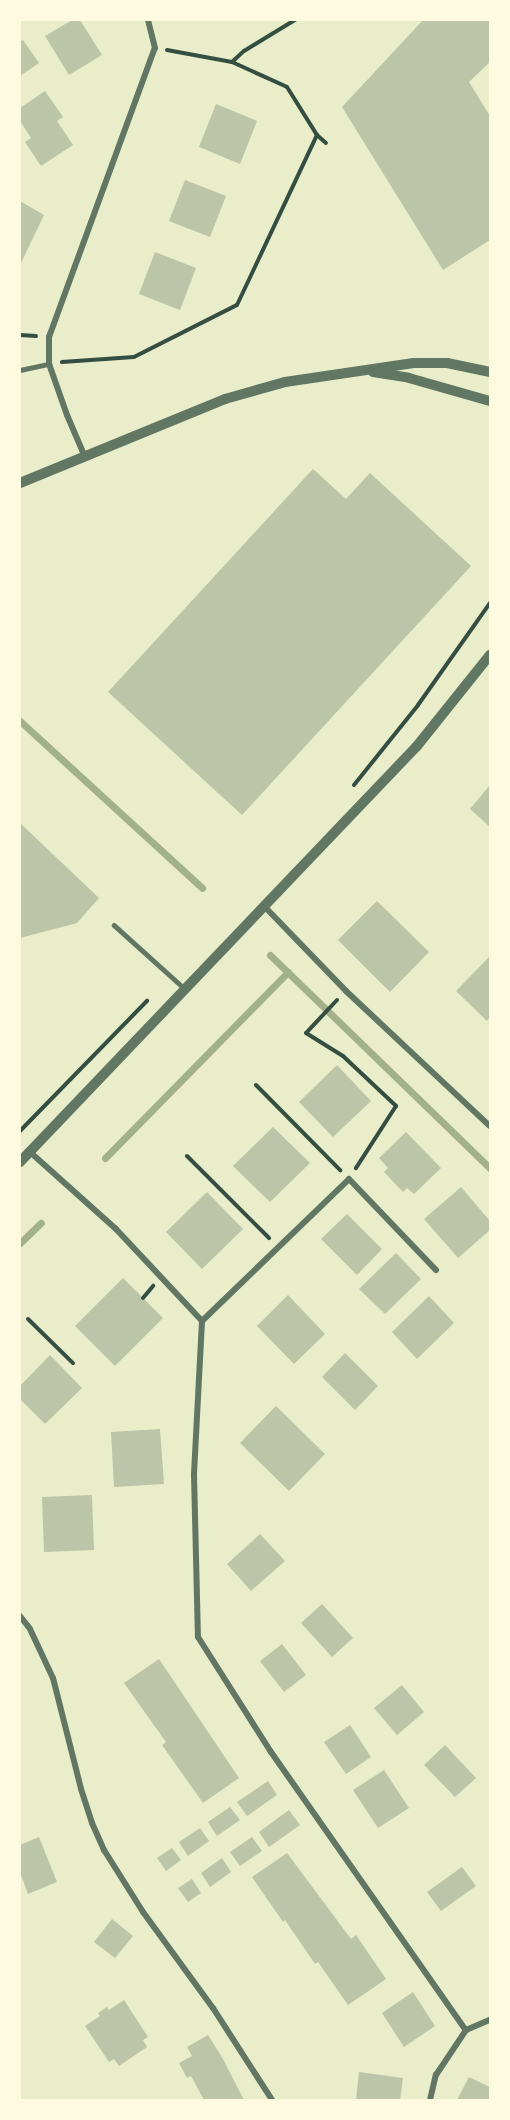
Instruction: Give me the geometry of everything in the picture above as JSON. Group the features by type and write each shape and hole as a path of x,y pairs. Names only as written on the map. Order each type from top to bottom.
{"street":[{"path":"85,456 49,364 49,337 155,48 148,20"},
{"path":"20,483 225,399 285,381 360,370 436,363 490,372"},
{"path":"360,370 410,378 490,401"},
{"path":"20,1162 417,746 490,655"},
{"path":"264,906 346,991 490,1126"},
{"path":"30,1152 116,1229 202,1321"},
{"path":"436,1270 349,1179 202,1321 194,1475 198,1637 271,1752 466,2030"},
{"path":"20,1616 30,1629 53,1678 81,1789 104,1850 143,1912 213,2008 272,2100"},
{"path":"430,2100 436,2075 466,2030 490,2020"}],"lane":[{"path":"20,370 49,364"},
{"path":"114,925 186,989"}],"path":[{"path":"232,62 244,51 295,20"},
{"path":"155,48 232,62 286,87 317,135 326,143"},
{"path":"49,364 134,357 237,305 317,135"},
{"path":"352,786 418,705 490,603"},
{"path":"20,1131 172,976"},
{"path":"256,1085 349,1179 396,1106 343,1056 306,1033 346,991"},
{"path":"187,1156 278,1248"},
{"path":"28,1319 72,1363"}],"building":[{"path":"72,20 80,20 102,55 69,75 45,36"},
{"path":"423,20 490,20 490,62 469,82 490,116 490,240 443,270 342,107"},
{"path":"23,40 39,63 20,76 20,42"},
{"path":"45,91 63,117 57,121 73,145 41,166 25,142 31,138 20,121 20,108"},
{"path":"216,104 257,121 240,164 199,147"},
{"path":"185,180 226,196 210,237 169,221"},
{"path":"20,201 44,215 20,265"},
{"path":"155,252 196,268 180,310 139,294"},
{"path":"313,469 346,499 370,473 471,566 242,815 108,692"},
{"path":"490,785 490,827 470,809"},
{"path":"20,823 99,898 77,923 20,938"},
{"path":"377,901 429,952 390,992 338,940"},
{"path":"490,956 490,1017 487,1021 456,991"},
{"path":"337,1065 371,1101 333,1137 299,1102"},
{"path":"273,1127 310,1163 270,1202 233,1166"},
{"path":"406,1132 441,1168 414,1194 407,1188 403,1192 384,1172 388,1168 379,1158"},
{"path":"461,1187 490,1221 490,1230 458,1258 424,1219"},
{"path":"207,1192 243,1229 202,1269 166,1232"},
{"path":"347,1214 382,1249 357,1275 321,1239"},
{"path":"396,1253 421,1279 385,1314 359,1289"},
{"path":"123,1278 163,1318 115,1366 75,1326"},
{"path":"288,1295 325,1334 294,1364 257,1326"},
{"path":"429,1296 454,1323 417,1359 392,1332"},
{"path":"345,1353 378,1386 355,1410 322,1377"},
{"path":"50,1355 82,1388 45,1424 20,1399 20,1386"},
{"path":"276,1406 325,1454 289,1491 240,1443"},
{"path":"160,1429 164,1484 114,1487 111,1432"},
{"path":"92,1495 94,1550 44,1552 42,1497"},
{"path":"260,1534 285,1561 251,1591 227,1564"},
{"path":"322,1604 353,1638 332,1657 301,1623"},
{"path":"282,1644 306,1675 284,1692 260,1661"},
{"path":"159,1659 239,1778 203,1803 162,1745 166,1742 124,1683"},
{"path":"402,1685 424,1712 397,1735 374,1708"},
{"path":"350,1725 371,1757 346,1774 324,1742"},
{"path":"445,1745 476,1778 455,1797 424,1765"},
{"path":"384,1770 409,1808 378,1828 353,1790"},
{"path":"268,1781 277,1795 247,1816 237,1802"},
{"path":"230,1807 240,1820 217,1836 208,1822"},
{"path":"289,1810 300,1825 269,1847 259,1832"},
{"path":"200,1828 209,1841 188,1856 179,1842"},
{"path":"39,1837 57,1882 28,1894 20,1872 20,1845"},
{"path":"252,1837 262,1851 240,1866 230,1852"},
{"path":"172,1848 181,1860 166,1871 157,1858"},
{"path":"287,1853 351,1939 356,1935 386,1979 348,2005 318,1962 315,1964 285,1920 283,1922 252,1877"},
{"path":"222,1858 231,1872 210,1887 201,1873"},
{"path":"462,1867 476,1886 441,1911 427,1892"},
{"path":"192,1879 201,1893 188,1902 178,1888"},
{"path":"112,1919 133,1936 115,1958 94,1942"},
{"path":"413,1992 435,2026 404,2047 382,2013"},
{"path":"124,2000 148,2037 143,2040 147,2047 119,2066 114,2059 109,2062 85,2026 100,2016 98,2013 107,2007 109,2010"},
{"path":"208,2035 244,2100 204,2100 191,2076 187,2078 179,2063 192,2056 187,2047"},
{"path":"359,2072 403,2078 400,2100 356,2100"},
{"path":"469,2077 490,2087 490,2100 457,2100"}],"waterway":[{"path":"20,721 202,888"},
{"path":"270,955 490,1168"},
{"path":"105,1158 288,972"},
{"path":"20,1243 41,1223"}]}
